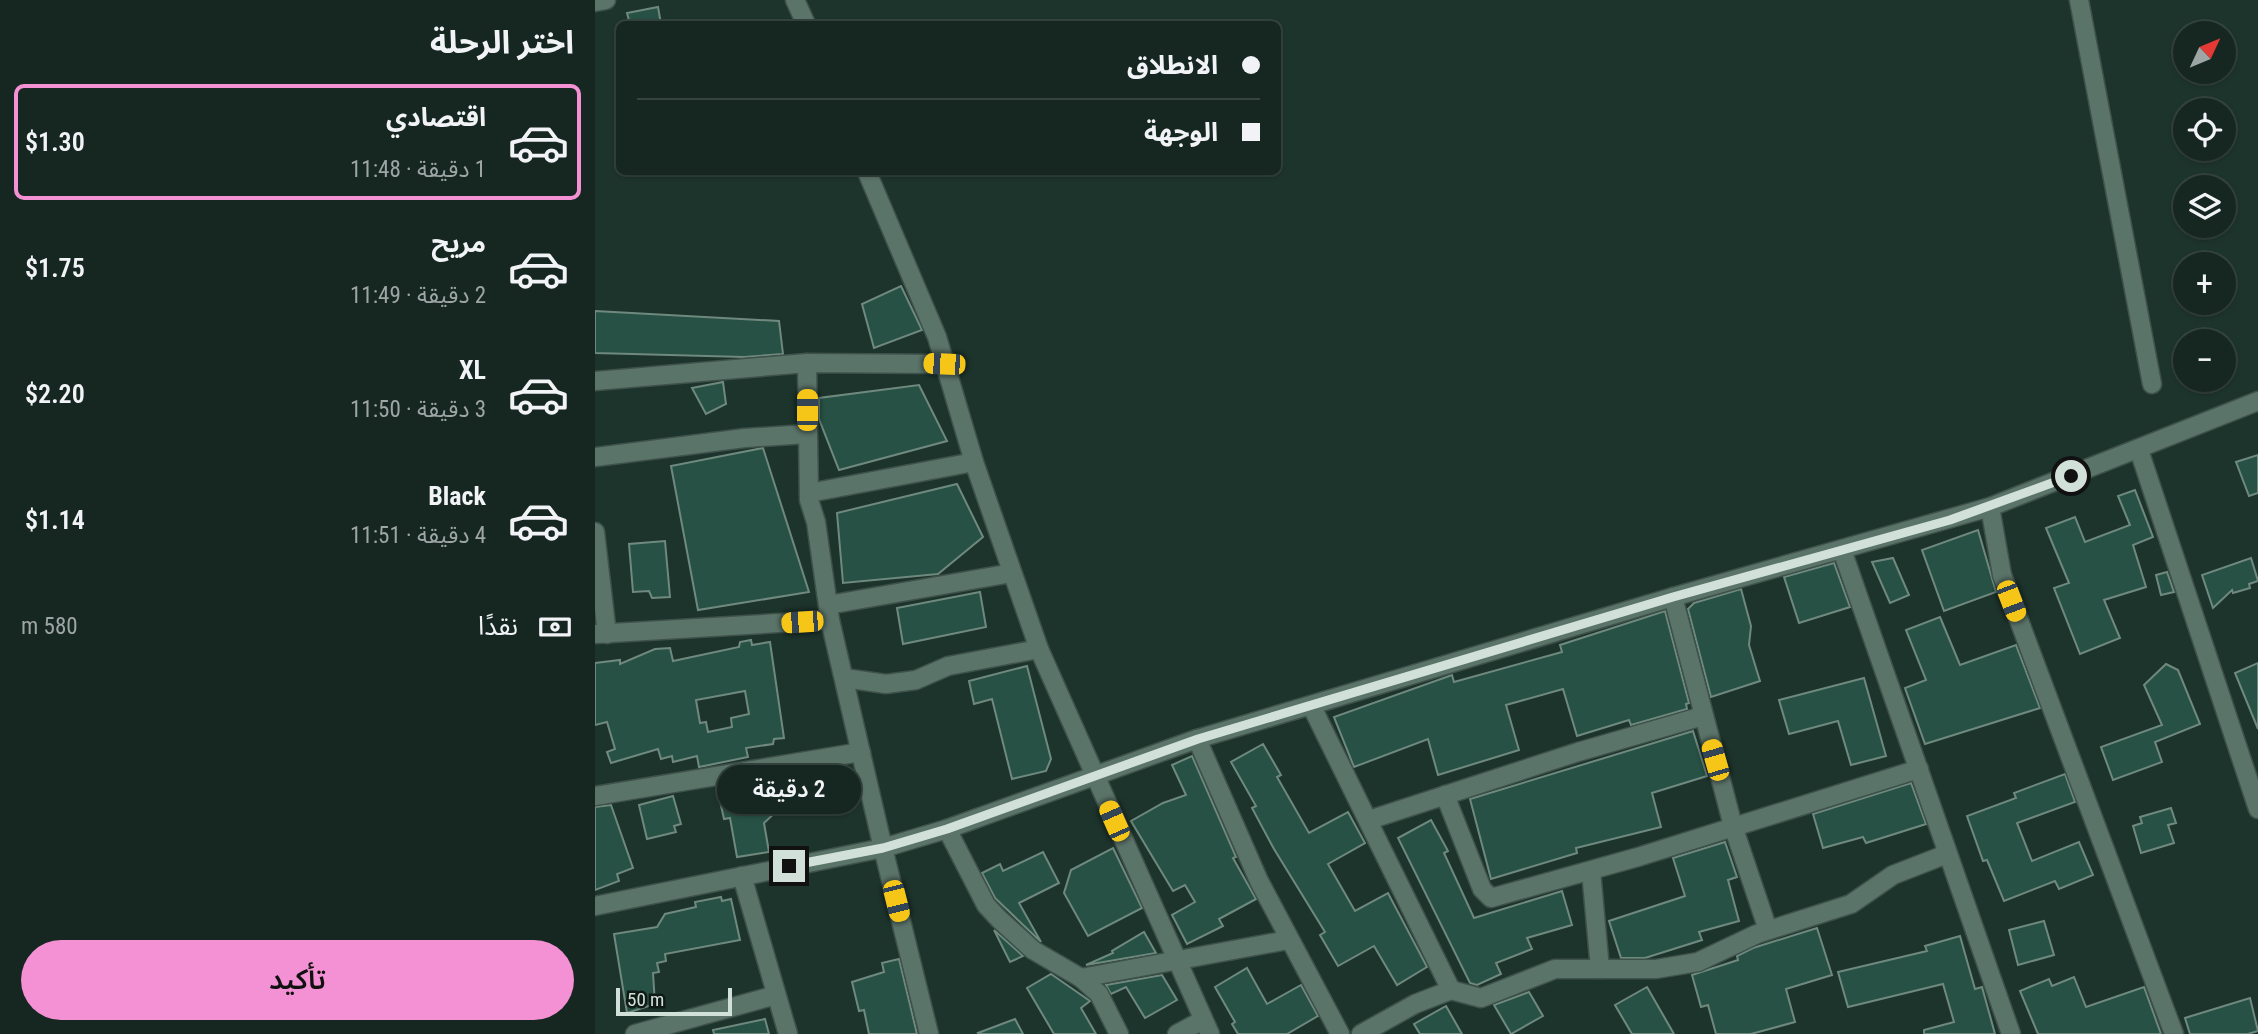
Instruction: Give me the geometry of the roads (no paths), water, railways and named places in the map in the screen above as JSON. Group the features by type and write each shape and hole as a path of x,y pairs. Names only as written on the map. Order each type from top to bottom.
{"street":[{"path":"595,2 605,0"},
{"path":"795,0 805,21"},
{"path":"2079,0 2152,384"},
{"path":"868,175 937,337 974,462 1039,649 1206,1027 1177,1034"},
{"path":"595,381 807,363 944,364"},
{"path":"807,363 809,494 829,612 929,1034"},
{"path":"595,906 883,848 947,829 1198,739 1673,597 1990,507 2258,401"},
{"path":"595,457 745,438 807,434"},
{"path":"2139,450 2258,809"},
{"path":"809,494 974,462"},
{"path":"1990,507 2002,575 2174,1034"},
{"path":"595,531 601,634 829,612 1012,573"},
{"path":"1842,550 2011,1034"},
{"path":"1673,597 1733,826 1768,930"},
{"path":"844,678 886,684 906,681 961,663 1039,649"},
{"path":"1312,707 1451,990"},
{"path":"1369,820 1703,716"},
{"path":"1198,739 1236,832 1288,940 1340,1034"},
{"path":"595,796 861,752"},
{"path":"1445,795 1482,889 1488,897 1515,893 1591,871 1919,769"},
{"path":"947,829 986,905 1033,950 1081,978 1104,1001 1119,1034"},
{"path":"1361,1034 1415,1004 1451,990 1481,998 1546,971 1656,969 1686,965 1768,930 1851,904 1893,875 1947,854"},
{"path":"1591,871 1600,969"},
{"path":"742,876 788,1034"},
{"path":"1081,978 1175,958 1288,940"},
{"path":"635,1034 776,995"}]}
